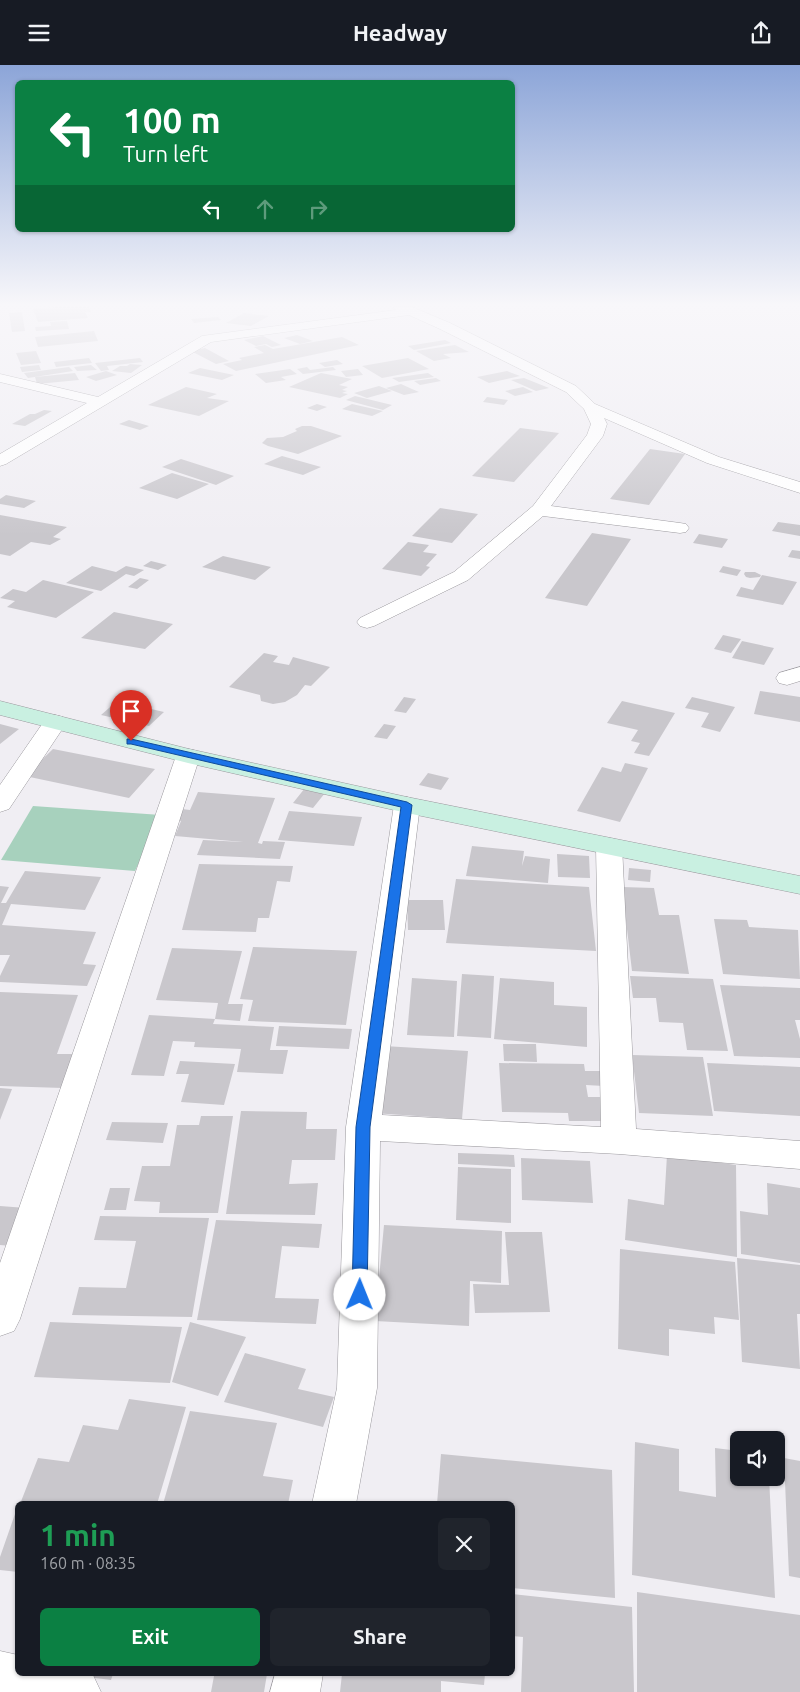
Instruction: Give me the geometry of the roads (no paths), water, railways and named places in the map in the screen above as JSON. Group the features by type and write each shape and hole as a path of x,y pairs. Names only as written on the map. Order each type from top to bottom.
{"street":[{"path":"21,383 100,402"},
{"path":"0,461 132,383"},
{"path":"366,622 461,576 539,510 595,436 599,423 590,407 571,389 559,383"},
{"path":"590,407 713,460 800,488"},
{"path":"539,510 680,528"},
{"path":"0,708 188,756 407,805 800,885"},
{"path":"0,804 55,722"},
{"path":"0,1319 188,756"},
{"path":"335,1501 358,1388 363,1127 407,805"},
{"path":"609,846 619,1141"},
{"path":"363,1127 619,1141 800,1155"},
{"path":"0,1675 76,1692"},
{"path":"295,1692 299,1676"}]}
